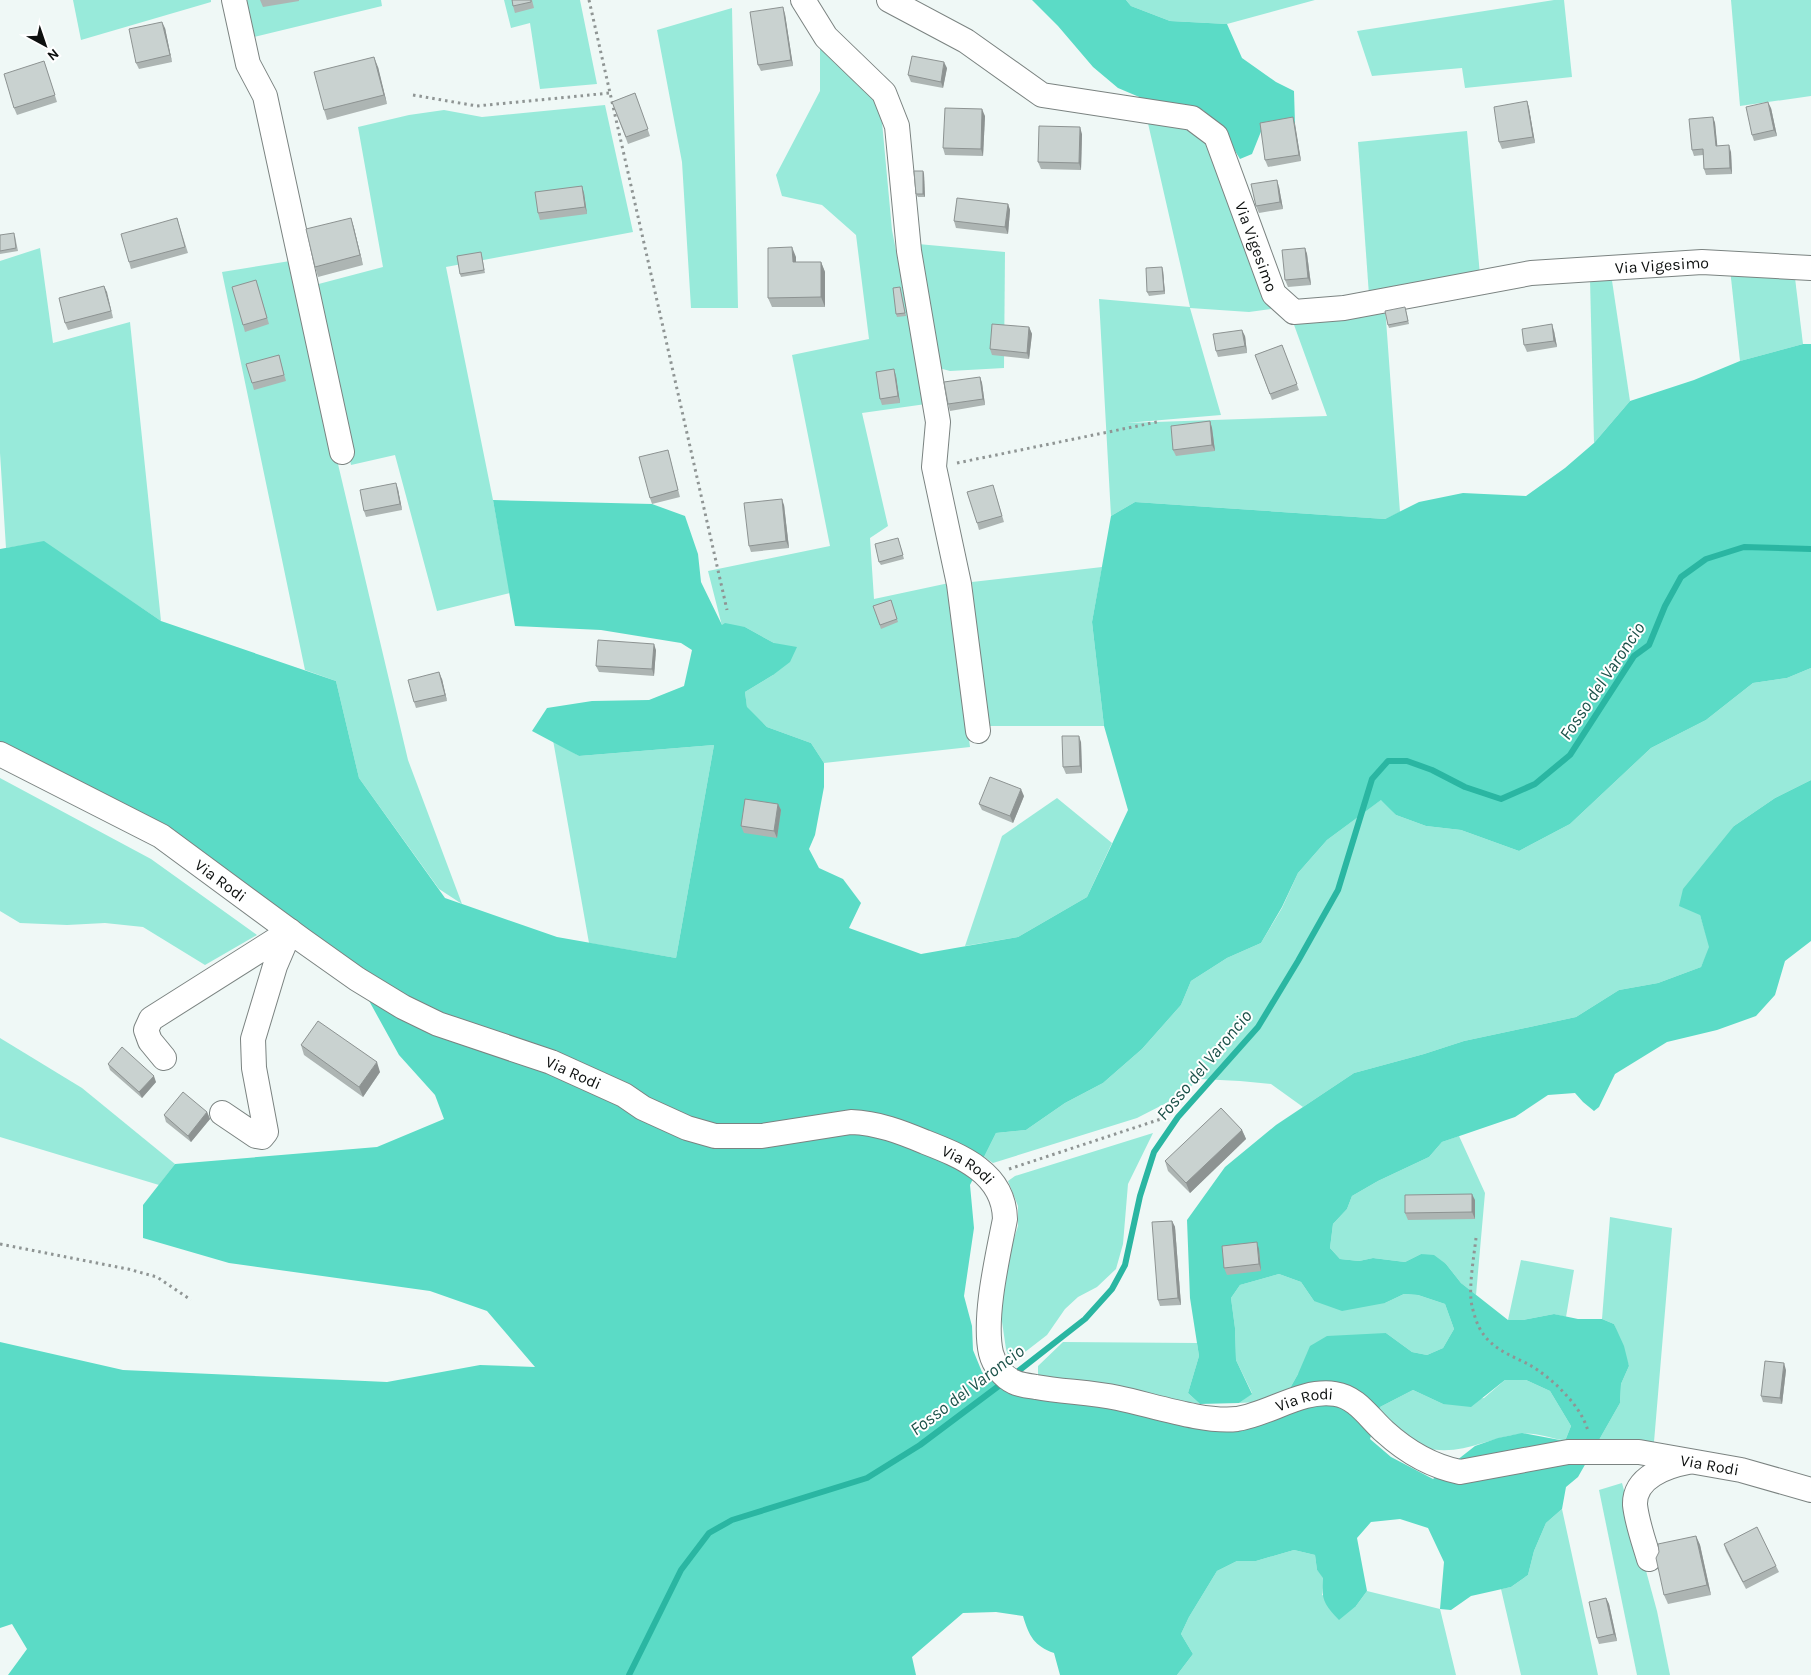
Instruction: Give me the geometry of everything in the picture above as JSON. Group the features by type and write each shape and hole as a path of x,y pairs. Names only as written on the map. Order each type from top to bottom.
{"street":[{"path":"234,0 248,64 265,96 342,452"},
{"path":"803,0 826,37 884,93 897,126 909,251 938,422 934,467 959,584 978,732"},
{"name":"Via Vigesimo","path":"889,0 966,42 1042,95 1192,118 1216,136 1274,294 1294,312 1344,308 1531,273 1702,262 1811,268"},
{"name":"Via Rodi","path":"0,754 161,836 357,979 403,1007 438,1024 573,1071 624,1095 643,1108 687,1128 715,1136 762,1136 851,1122 864,1122 882,1125 901,1132 958,1155 972,1163 987,1176 1002,1200 1005,1219 991,1302 991,1352 1002,1373 1014,1382 1049,1390 1118,1398 1217,1419 1237,1419 1312,1395 1332,1393 1346,1396 1355,1402 1404,1448 1428,1462 1460,1472 1568,1452 1639,1452 1741,1470 1811,1490"},
{"path":"164,1058 150,1042 146,1030 151,1020 290,931"},
{"path":"222,1113 256,1136 262,1137 266,1132 254,1068 253,1039 274,966 290,931"},
{"path":"1649,1559 1635,1504 1638,1491 1648,1478 1662,1469 1692,1461"}],"path":[{"path":"589,0 727,610"},
{"path":"413,95 477,106 610,93"},
{"path":"934,467 1157,422"},
{"path":"987,1176 1161,1118"},
{"path":"1476,1238 1472,1305 1483,1334 1496,1347 1544,1374 1578,1408 1588,1429 1590,1439 1588,1451"},
{"path":"0,1244 128,1269 158,1277 191,1300"}],"green space":[{"path":"73,0 211,0 211,2 81,40"},
{"path":"242,0 381,0 382,6 250,38"},
{"path":"504,0 580,0 597,84 540,89 530,23 511,28"},
{"path":"1032,0 1126,0 1131,6 1170,21 1227,24 1242,58 1276,82 1294,91 1295,124 1262,129 1252,154 1240,159 1219,125 1203,110 1144,99 1118,88 1093,67 1058,26"},
{"path":"1126,0 1315,0 1227,24 1170,21 1131,6"},
{"path":"1564,0 1572,77 1465,88 1462,68 1372,76 1357,31"},
{"path":"1731,0 1811,0 1811,96 1740,106"},
{"path":"732,8 738,308 691,308 682,162 657,30"},
{"path":"820,44 865,88 876,104 882,122 892,230 926,404 862,413 888,526 870,538 874,599 949,583 970,747 824,763 811,743 767,727 747,708 745,692 773,675 774,643 745,627 722,626 708,571 830,546 792,355 869,339 856,235 822,205 782,196 776,175 820,91"},
{"path":"605,105 633,232 446,267 510,593 437,611 395,455 351,465 311,286 383,267 358,127 409,115 444,110 482,117"},
{"path":"1147,119 1179,125 1197,134 1211,148 1269,296 1271,309 1249,312 1190,308 1221,415 1126,423 1327,416 1293,322 1385,306 1400,512 1385,519 1135,502 1111,516 1099,299 1190,307"},
{"path":"1467,131 1480,275 1369,295 1358,142"},
{"path":"918,244 1005,252 1004,368 950,371 939,368"},
{"path":"40,248 53,343 130,322 161,621 44,542 6,548 0,453 0,261"},
{"path":"290,261 408,760 462,904 439,889 359,778 336,681 305,670 222,272"},
{"path":"1730,269 1795,278 1803,344 1740,361"},
{"path":"1611,274 1630,401 1594,443 1590,279"},
{"path":"1803,344 1811,344 1811,668 1787,678 1753,683 1706,720 1651,748 1570,824 1519,851 1461,830 1426,826 1396,815 1381,800 1327,840 1298,873 1282,907 1261,943 1227,958 1191,981 1181,1005 1142,1049 1103,1083 1065,1103 1026,1130 996,1133 970,1185 974,1228 964,1296 972,1326 973,1350 982,1372 1006,1391 1035,1393 1125,1409 1150,1418 1218,1430 1252,1428 1289,1390 1310,1346 1327,1336 1386,1333 1412,1352 1427,1355 1443,1348 1454,1329 1445,1304 1418,1295 1404,1294 1385,1303 1342,1311 1314,1301 1301,1282 1279,1274 1240,1285 1231,1298 1235,1328 1236,1360 1252,1394 1239,1403 1200,1404 1188,1393 1199,1356 1190,1298 1187,1220 1225,1167 1276,1125 1354,1073 1464,1041 1576,1017 1619,990 1658,983 1701,967 1709,947 1700,915 1679,906 1683,889 1734,826 1775,798 1811,780 1811,941 1785,961 1775,995 1756,1016 1717,1030 1667,1042 1615,1074 1599,1107 1594,1111 1575,1093 1548,1095 1515,1117 1442,1142 1429,1157 1378,1181 1352,1196 1347,1209 1333,1224 1330,1248 1340,1259 1359,1261 1373,1258 1405,1262 1421,1254 1434,1255 1446,1264 1461,1283 1508,1320 1523,1320 1554,1314 1578,1319 1602,1319 1614,1324 1624,1346 1629,1366 1621,1384 1620,1403 1578,1477 1566,1487 1562,1509 1546,1523 1534,1551 1528,1575 1511,1587 1471,1596 1451,1610 1440,1609 1444,1562 1428,1528 1400,1519 1371,1522 1357,1538 1367,1591 1356,1606 1339,1620 1330,1610 1323,1597 1323,1578 1317,1570 1315,1555 1294,1550 1256,1561 1237,1561 1217,1571 1189,1617 1181,1634 1193,1654 1177,1675 1060,1675 1054,1653 1042,1647 1033,1639 1023,1616 996,1612 963,1613 912,1657 916,1675 8,1675 27,1649 12,1624 0,1628 0,1342 123,1370 387,1382 480,1365 535,1367 487,1311 430,1291 229,1263 143,1238 143,1205 175,1164 377,1147 444,1119 435,1095 399,1055 357,979 257,906 0,754 0,549 44,541 161,621 336,681 359,778 445,898 557,937 676,958 714,745 579,756 532,731 547,708 592,701 649,700 684,686 692,650 681,643 601,630 515,626 493,500 652,504 685,516 698,554 701,582 722,625 725,623 745,627 774,643 797,647 790,662 745,692 747,707 767,727 811,743 824,763 824,787 815,835 809,849 819,868 843,879 861,903 849,928 921,954 1018,937 1087,897 1128,810 1104,726 1092,622 1111,516 1135,502 1385,519 1419,502 1463,493 1526,496 1565,468 1594,443 1630,401 1694,380 1740,361","holes":["1505,1380 1526,1380 1550,1391 1571,1426 1565,1441 1522,1433 1498,1438 1475,1446 1433,1479 1391,1457 1370,1439 1380,1407 1413,1390 1443,1404 1471,1407"]},
{"path":"1102,567 1092,622 1104,726 982,726 972,582"},
{"path":"1811,668 1811,780 1775,798 1734,826 1700,915 1710,947 1701,967 1658,983 1619,990 1576,1017 1464,1041 1354,1073 1303,1107 1271,1084 1200,1079 1178,1097 1137,1118 993,1163 984,1157 996,1133 1026,1130 1065,1103 1103,1083 1142,1049 1181,1005 1191,981 1227,958 1261,943 1282,908 1298,873 1327,840 1382,799 1396,815 1426,826 1461,830 1519,851 1570,824 1651,748 1706,720 1753,683 1787,678"},
{"path":"553,740 579,756 714,745 676,958 589,943"},
{"path":"0,778 151,859 257,935 205,965 143,927 105,923 67,925 20,923 0,911"},
{"path":"1057,798 1112,843 1087,897 1018,937 965,946 1002,836"},
{"path":"0,1038 82,1088 175,1164 159,1185 0,1137"},
{"path":"1153,1133 1128,1184 1123,1244 1116,1269 1097,1287 1078,1297 1065,1309 1047,1335 1011,1363 1006,1349 1000,1308 1009,1254 1018,1226 1018,1206 1008,1181 1015,1176"},
{"path":"1459,1136 1485,1193 1476,1295 1461,1283 1446,1264 1421,1254 1405,1262 1373,1258 1359,1261 1340,1259 1330,1248 1333,1224 1347,1209 1352,1196 1378,1181 1429,1157 1442,1142"},
{"path":"1610,1217 1672,1228 1654,1442 1599,1440 1620,1403 1621,1384 1629,1366 1614,1324 1602,1319"},
{"path":"1521,1260 1574,1270 1566,1317 1554,1314 1523,1320 1508,1320"},
{"path":"1279,1274 1301,1282 1314,1301 1385,1303 1404,1294 1418,1295 1445,1304 1454,1329 1443,1348 1427,1355 1412,1352 1386,1333 1298,1374 1289,1390 1278,1401 1239,1403 1252,1393 1236,1360 1235,1328 1231,1298 1240,1285"},
{"path":"1063,1342 1197,1343 1199,1356 1188,1393 1200,1404 1093,1383 1038,1378 1038,1366"},
{"path":"1505,1380 1526,1380 1550,1391 1571,1426 1565,1441 1531,1434 1520,1434 1460,1449 1436,1450 1419,1445 1378,1412 1380,1407 1413,1390 1443,1404 1484,1398"},
{"path":"1622,1483 1657,1611 1670,1675 1637,1675 1599,1490"},
{"path":"1562,1509 1598,1675 1521,1675 1501,1589 1511,1587 1528,1575 1534,1551 1546,1523"},
{"path":"1294,1550 1315,1555 1317,1570 1323,1577 1322,1595 1356,1606 1367,1591 1440,1609 1456,1675 1177,1675 1193,1654 1181,1634 1217,1571 1237,1561 1256,1561"}],"building":[{"path":"512,0 531,0 531,2 513,6"},
{"path":"783,7 791,60 758,65 750,12"},
{"path":"162,22 170,55 136,63 129,29"},
{"path":"912,56 944,62 941,82 908,75"},
{"path":"374,57 384,95 324,110 314,72"},
{"path":"44,61 55,95 14,108 4,74"},
{"path":"635,93 648,129 626,137 612,102"},
{"path":"1527,101 1533,137 1499,142 1494,107"},
{"path":"1768,102 1774,130 1752,135 1746,107"},
{"path":"945,108 982,109 981,149 943,148"},
{"path":"1293,117 1299,155 1265,160 1260,123"},
{"path":"1713,117 1716,146 1729,145 1730,168 1704,169 1703,149 1692,150 1689,119"},
{"path":"1039,126 1080,127 1079,163 1038,162"},
{"path":"914,171 923,171 923,194 916,194"},
{"path":"1277,180 1280,202 1256,206 1251,184"},
{"path":"582,186 585,207 538,213 535,192"},
{"path":"957,198 1008,204 1005,227 954,221"},
{"path":"177,218 185,247 129,262 121,234"},
{"path":"351,218 360,255 315,267 306,229"},
{"path":"14,233 16,248 0,251 0,235"},
{"path":"792,247 793,262 821,262 821,297 768,298 768,248"},
{"path":"1305,248 1308,278 1285,280 1282,250"},
{"path":"481,252 484,270 460,274 457,256"},
{"path":"1162,267 1164,291 1147,292 1146,268"},
{"path":"256,280 267,318 243,325 232,287"},
{"path":"104,286 111,311 65,323 59,298"},
{"path":"900,287 905,313 896,314 893,288"},
{"path":"1405,307 1408,321 1388,325 1385,311"},
{"path":"992,324 1029,327 1027,353 990,349"},
{"path":"1552,324 1554,341 1524,345 1522,329"},
{"path":"1242,330 1245,346 1216,351 1213,334"},
{"path":"1282,345 1297,384 1270,394 1255,355"},
{"path":"279,355 284,375 252,383 246,364"},
{"path":"894,369 898,396 880,399 876,372"},
{"path":"980,377 983,399 948,404 944,382"},
{"path":"1210,421 1212,445 1173,450 1171,426"},
{"path":"668,450 678,490 650,498 639,457"},
{"path":"396,483 400,504 364,511 360,490"},
{"path":"993,485 1002,516 977,523 967,492"},
{"path":"782,499 786,541 749,546 744,503"},
{"path":"898,538 903,555 879,562 875,544"},
{"path":"891,600 897,619 880,625 873,606"},
{"path":"598,640 654,644 652,669 596,666"},
{"path":"439,672 445,695 414,702 408,680"},
{"path":"1062,736 1079,736 1080,766 1063,767"},
{"path":"990,777 1021,789 1010,816 979,804"},
{"path":"745,799 778,804 774,831 741,826"},
{"path":"318,1021 377,1062 359,1087 301,1045"},
{"path":"122,1047 154,1076 139,1092 108,1064"},
{"path":"183,1092 207,1112 188,1136 164,1115"},
{"path":"1221,1108 1242,1130 1186,1183 1165,1161"},
{"path":"1472,1194 1472,1212 1405,1213 1405,1195"},
{"path":"1172,1221 1178,1298 1158,1300 1152,1222"},
{"path":"1257,1242 1259,1264 1224,1268 1222,1246"},
{"path":"1765,1361 1784,1363 1780,1398 1761,1396"},
{"path":"1757,1527 1776,1566 1743,1582 1724,1544"},
{"path":"1696,1536 1707,1585 1664,1595 1656,1558 1659,1552 1658,1544"},
{"path":"1606,1598 1614,1634 1597,1638 1589,1602"}],"waterway":[{"name":"Fosso del Varoncio","path":"1012,1376 1085,1319 1112,1289 1125,1265 1140,1196 1154,1152 1178,1117 1258,1027 1298,961 1338,890 1372,779 1388,761 1407,761 1432,770 1465,787 1501,799 1535,784 1570,755 1634,656 1649,645 1665,606 1681,577 1706,559 1744,547 1811,549"},
{"name":"Fosso del Varoncio","path":"629,1675 681,1570 709,1533 732,1520 867,1478 920,1445 1004,1382"}]}
